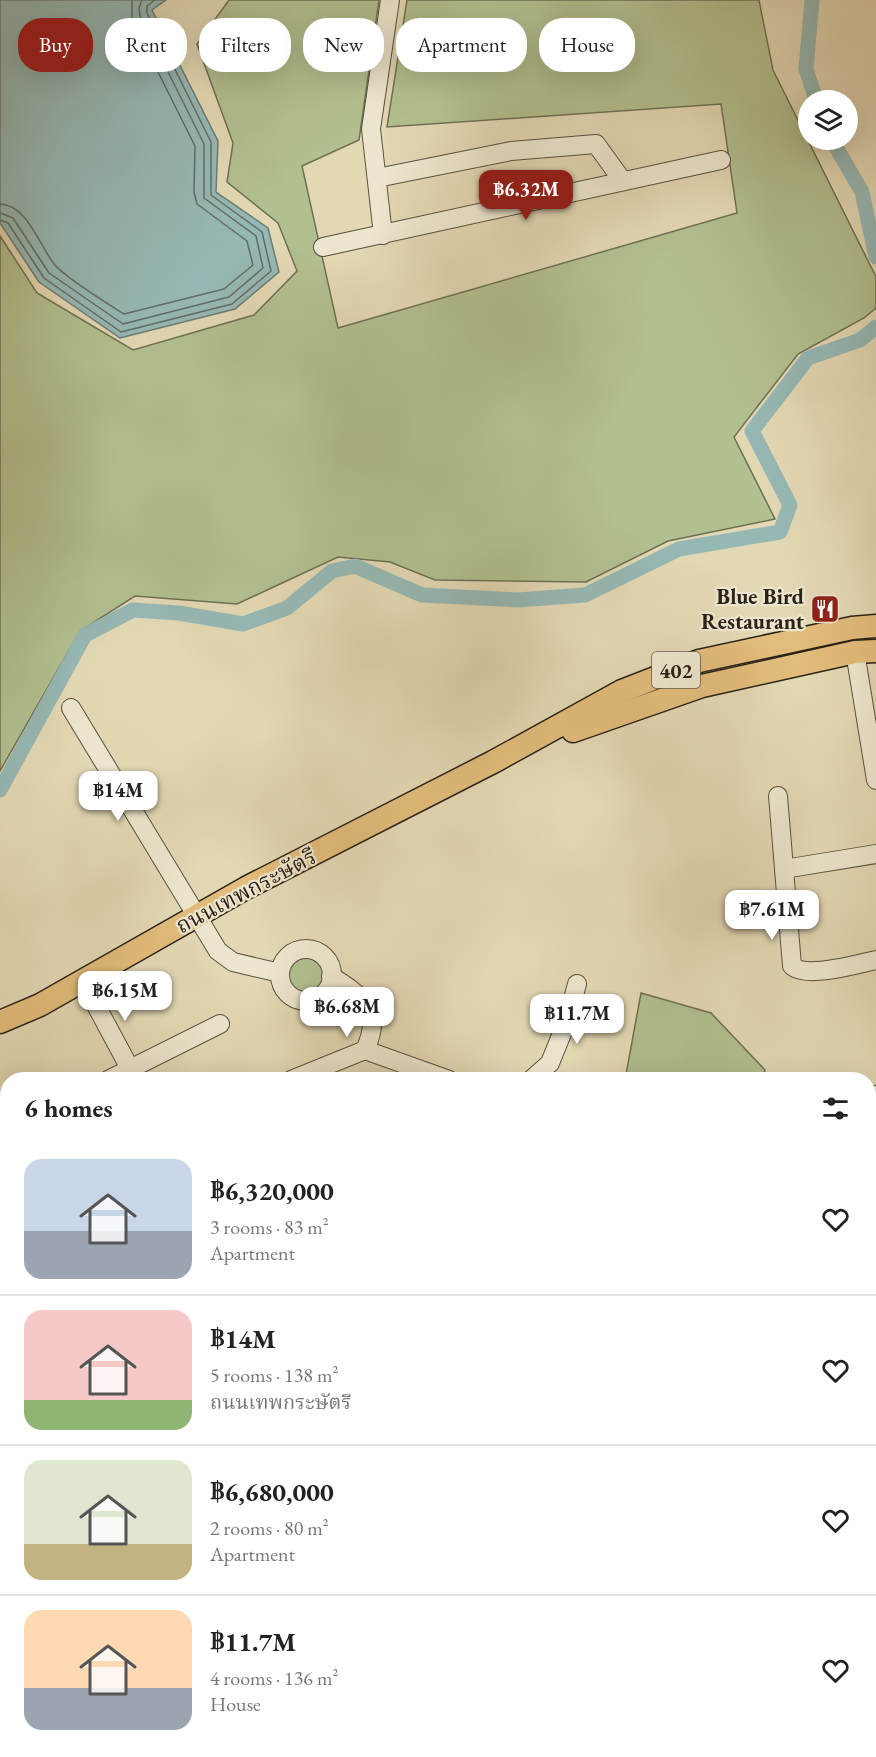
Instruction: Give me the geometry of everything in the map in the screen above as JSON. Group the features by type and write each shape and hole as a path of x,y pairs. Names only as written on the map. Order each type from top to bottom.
{"main road":[{"name":"ถนนเทพกระษัตรี","path":"0,1022 40,1005 196,916 493,762 626,700 699,661 852,628 876,626"},
{"name":"ถนนเทพกระษัตรี","path":"626,700 866,651"}],"street":[{"path":"383,235 370,129 390,0"},
{"path":"377,178 511,151 596,144 622,180"},
{"path":"324,247 622,180 722,160"},
{"path":"866,651 876,780"},
{"path":"71,708 218,951 233,962 280,973"},
{"path":"778,796 792,966 798,971 810,972 876,960"},
{"path":"784,869 876,854"},
{"path":"307,949 323,956 329,963 331,976 324,994 309,1001 302,1001 288,994 282,987 280,973 284,961 290,954 307,949"},
{"path":"331,976 355,991 365,1002 374,1019 365,1050"},
{"path":"83,981 132,1072"},
{"path":"540,1072 550,1063 567,1021 578,984"},
{"path":"136,1072 220,1024"},
{"path":"311,1072 365,1050 427,1072"}],"green space":[{"path":"229,0 379,0 376,18 303,18 303,72 369,72 359,140 302,166 338,328 737,213 721,104 387,127 396,70 396,72 527,72 527,18 404,18 407,0 759,0 773,70 798,120 798,150 813,150 876,277 876,308 864,318 798,354 734,437 775,519 668,541 586,582 435,580 390,562 338,557 237,604 135,596 80,631 0,771 0,236 37,293 133,350 254,315 297,271 278,223 227,182 233,143 207,72 291,72 291,18 216,18"},
{"path":"306,957 320,962 325,976 320,990 306,995 292,990 287,976 292,962"},
{"path":"641,993 711,1013 765,1070 765,1072 626,1072"}],"water":[{"path":"0,0 166,0 152,10 156,18 105,18 105,72 183,72 218,141 216,192 268,228 279,272 235,309 120,338 39,282 0,223"}],"waterway":[{"path":"812,0 806,69 813,90"},
{"path":"838,150 862,192 876,257"},
{"path":"0,790 85,635 133,610 179,613 243,624 287,608 332,571 355,566 422,595 518,600 585,595 679,549 780,532 790,505 752,431 808,358 860,340 876,327"}],"place":[{"name":"Blue Bird Restaurant","path":"825,609"}]}
